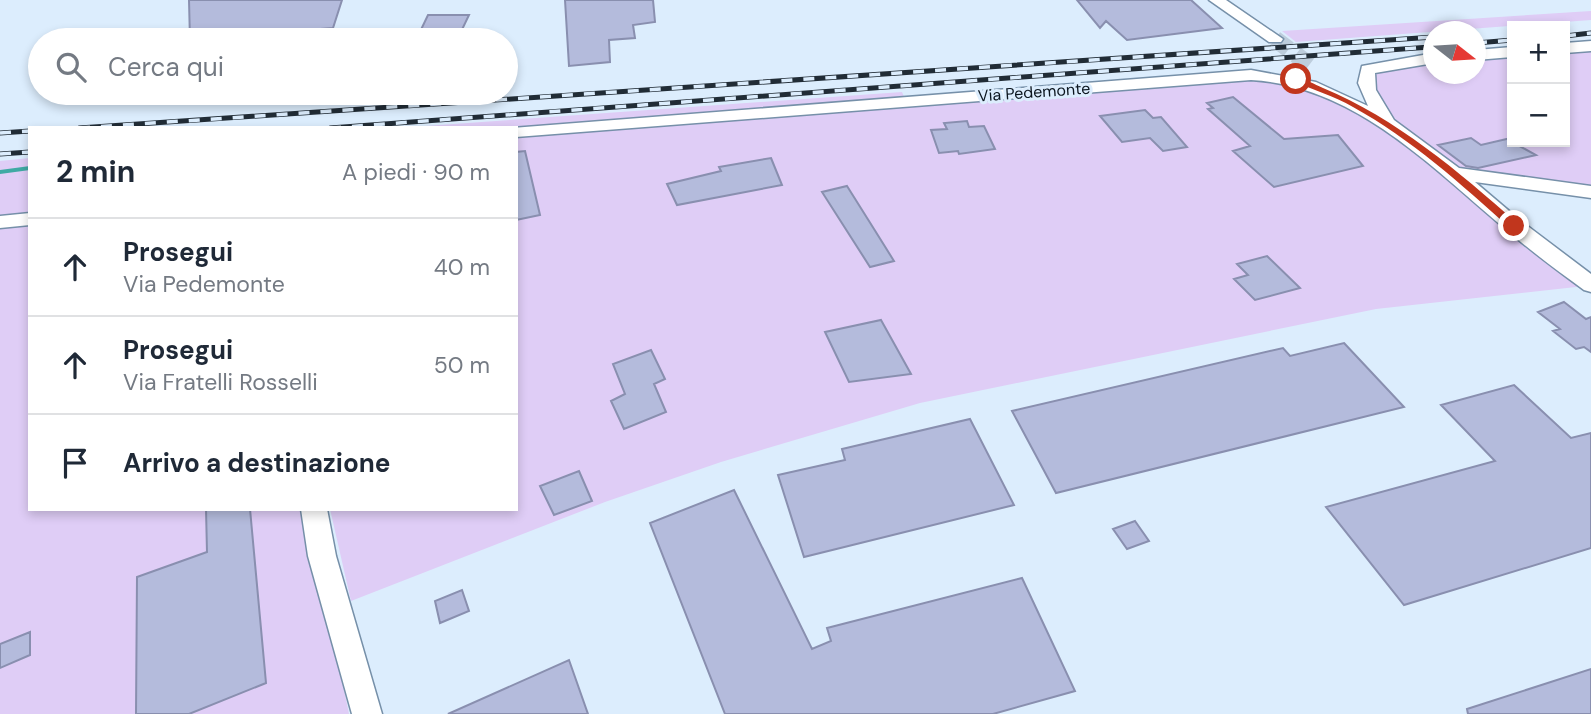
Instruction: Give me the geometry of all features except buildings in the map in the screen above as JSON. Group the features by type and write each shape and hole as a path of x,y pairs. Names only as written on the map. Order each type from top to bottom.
{"street":[{"path":"1216,0 1275,39"},
{"path":"1570,48 1591,46"},
{"path":"1486,54 1507,52"},
{"path":"1397,132 1372,101 1364,78 1368,69 1423,60"},
{"path":"1311,66 1454,173 1514,226 1591,285"},
{"name":"Via Pedemonte","path":"518,132 1251,75 1280,76 1316,86 1355,104 1397,132"},
{"path":"1454,173 1591,192"},
{"path":"0,222 28,219"},
{"path":"314,511 321,556 367,714"}],"shaded area":[{"path":"1591,11 1591,20 1507,21 1507,26 1486,28 1486,21 1436,21"},
{"path":"1423,22 1423,33 1296,42 1282,31"},
{"path":"1591,49 1591,189 1456,171 1402,131 1376,101 1372,71 1423,63 1423,84 1486,84 1486,57 1507,55 1507,147 1570,147 1570,51"},
{"path":"1266,79 1329,95 1393,133 1585,286 1376,309 920,403 721,462 605,502 351,601 330,511 518,511 518,137"},
{"path":"902,92 905,99 518,128 425,126"},
{"path":"28,158 28,214 0,218 0,161"},
{"path":"28,221 28,511 308,511 349,714 0,714 0,225"}],"waterway":[{"path":"0,172 28,168"}],"tunnel":[{"path":"1275,39 1311,66"}],"railway":[{"path":"1570,35 1591,33"},
{"path":"518,99 1423,38"},
{"path":"1486,42 1507,40"},
{"path":"357,126 1423,48"},
{"path":"109,126 421,105"},
{"path":"0,133 28,131"},
{"path":"0,154 28,152"}],"route":[{"path":"1296,79 1355,104 1397,132 1454,173 1514,226"}]}
